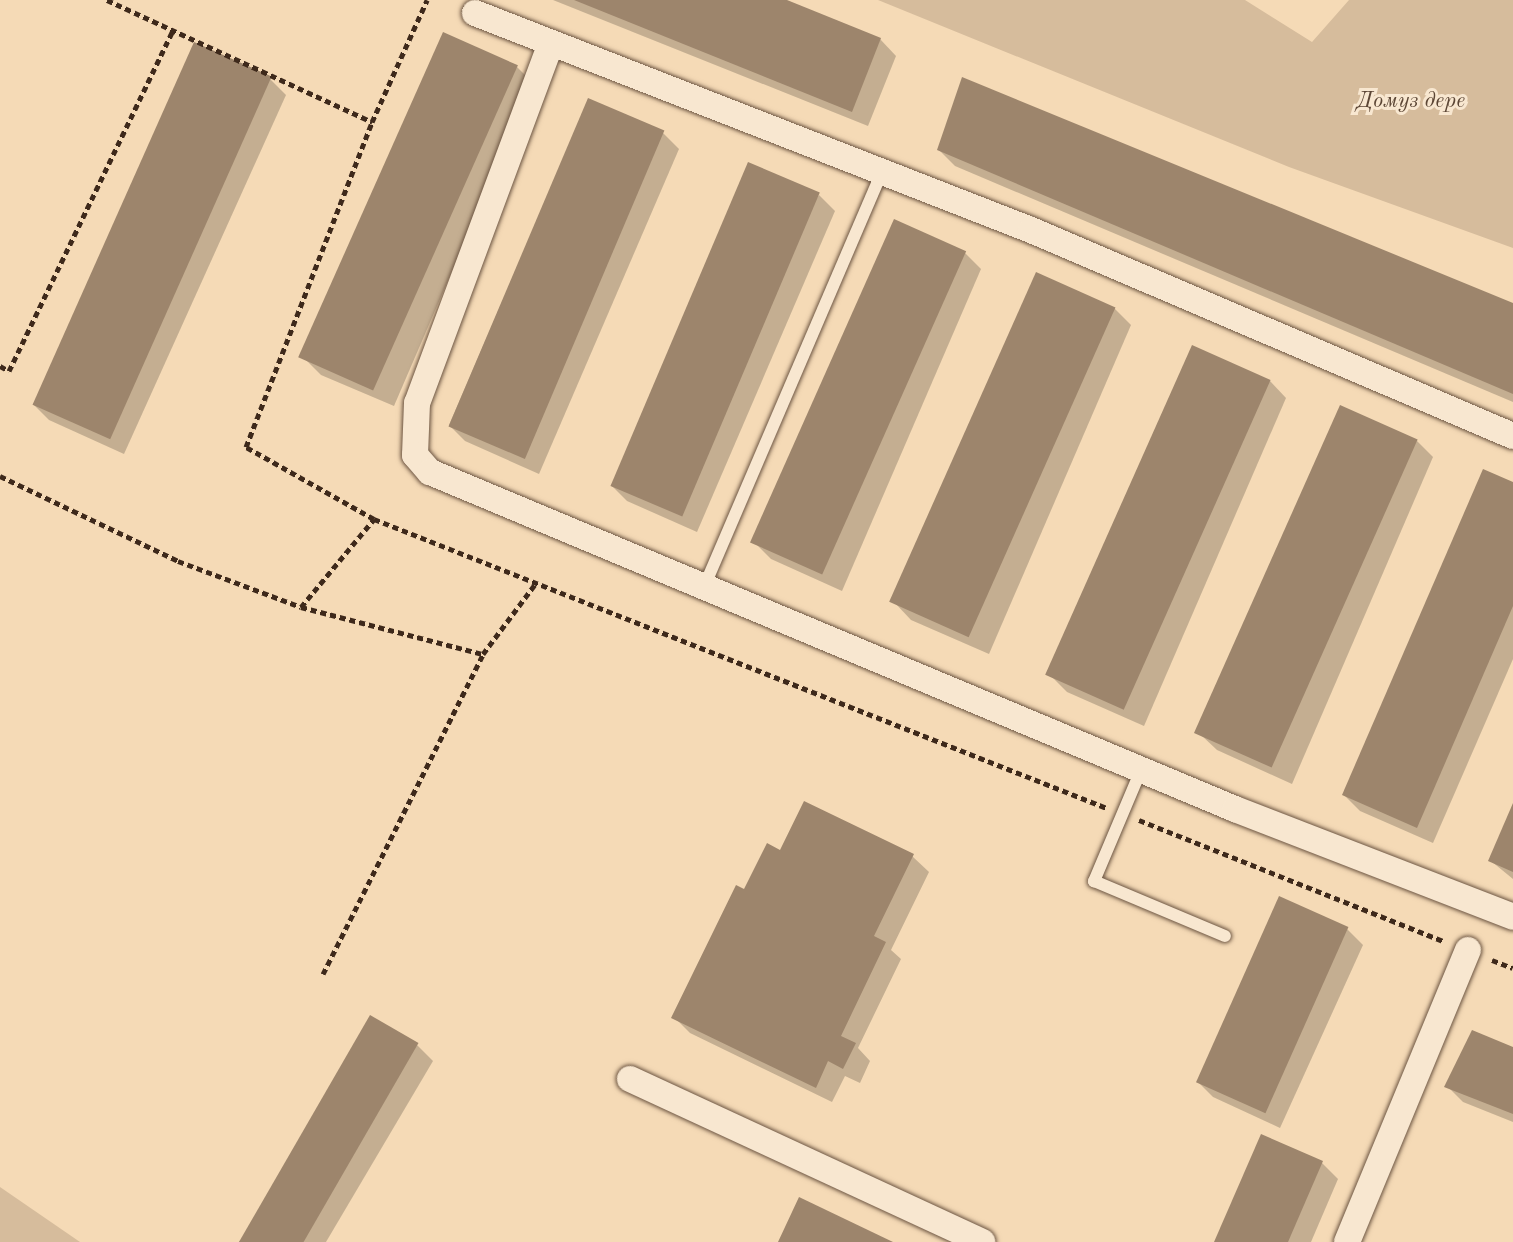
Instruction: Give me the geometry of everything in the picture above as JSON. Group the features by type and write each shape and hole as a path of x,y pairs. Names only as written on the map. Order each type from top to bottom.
{"street":[{"path":"475,13 882,172 1513,436"},
{"path":"551,43 417,403 415,455 430,472 1141,770 1513,917"},
{"path":"1347,1242 1468,950"},
{"path":"630,1079 982,1242"}],"lane":[{"path":"704,587 882,172"},
{"path":"1141,770 1094,881 1225,936"}],"path":[{"path":"107,0 372,122"},
{"path":"427,0 372,122 246,447 374,519 1513,968"},
{"path":"0,366 9,371 173,30"},
{"path":"0,476 178,561 301,607 483,654"},
{"path":"301,607 374,519"},
{"path":"323,974 483,654 536,583"}],"green space":[{"name":"Домуз дере","path":"878,0 1245,0 1312,42 1349,0 1513,0 1513,248 1289,167"},
{"path":"0,1187 80,1242 0,1242"}],"building":[{"path":"574,0 787,0 881,38 852,112"},
{"path":"443,32 518,65 373,391 298,357"},
{"path":"194,42 272,77 110,439 33,405"},
{"path":"962,77 1513,303 1513,394 937,150"},
{"path":"588,98 664,130 525,459 449,427"},
{"path":"748,162 820,192 682,516 610,486"},
{"path":"894,219 966,251 822,575 750,542"},
{"path":"1036,272 1115,307 969,637 889,602"},
{"path":"1192,345 1271,380 1124,710 1045,675"},
{"path":"1340,405 1418,440 1272,768 1194,733"},
{"path":"1483,469 1513,482 1513,606 1417,828 1342,795"},
{"path":"804,801 914,854 874,936 886,942 841,1036 856,1043 843,1069 828,1061 816,1088 671,1018 736,885 744,889 767,843 780,850"},
{"path":"1513,803 1513,872 1488,861"},
{"path":"1279,896 1348,927 1265,1113 1196,1082"},
{"path":"370,1015 418,1043 304,1242 239,1242"},
{"path":"1472,1030 1513,1047 1513,1114 1444,1087"},
{"path":"1261,1134 1323,1161 1288,1242 1214,1242"},
{"path":"799,1197 893,1242 778,1242"}]}
